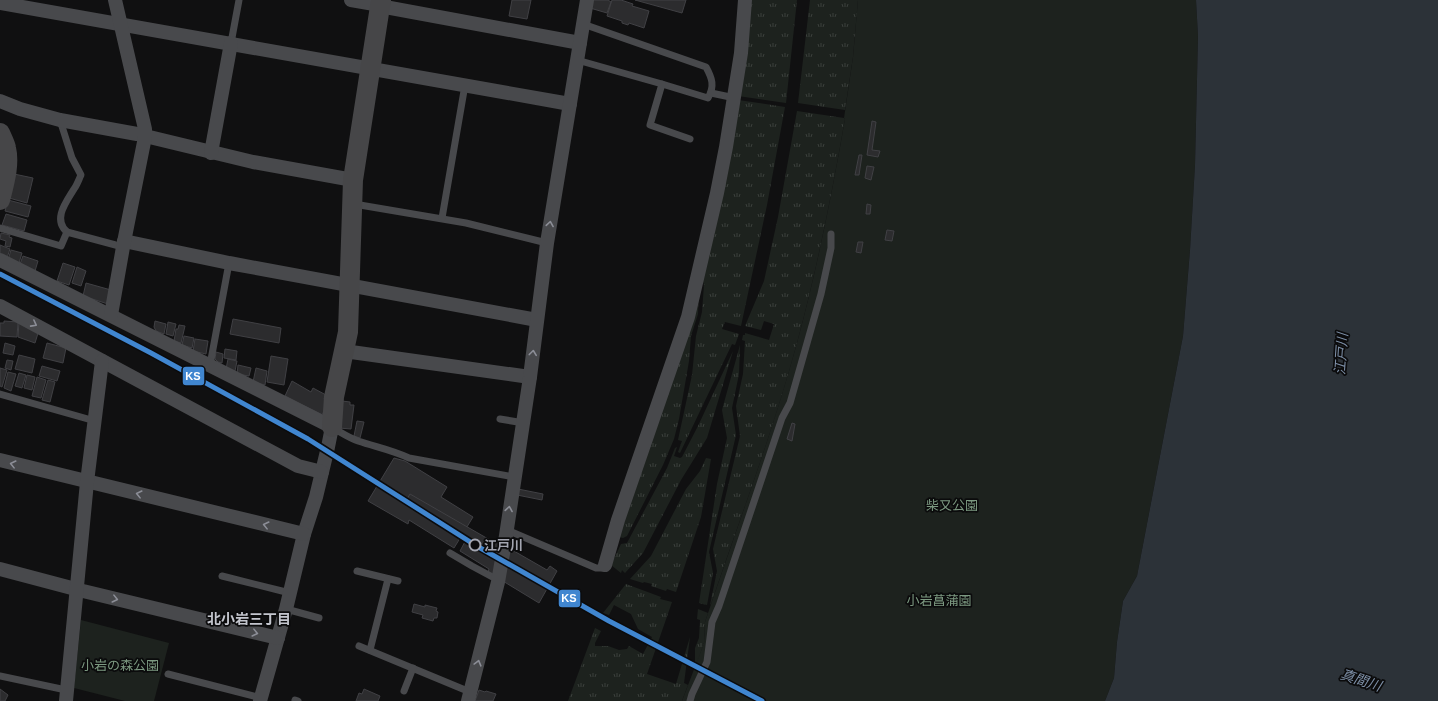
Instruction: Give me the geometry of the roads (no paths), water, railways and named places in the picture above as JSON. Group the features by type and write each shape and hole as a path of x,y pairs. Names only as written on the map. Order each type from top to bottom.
{"street":[{"path":"111,315 145,137 145,129 114,0"},
{"path":"351,0 381,4 580,43"},
{"path":"469,696 498,580 507,530 514,477 524,423 547,243 587,0"},
{"path":"605,566 618,520 688,317 717,193 735,98 741,53 745,0"},
{"path":"0,3 570,104"},
{"path":"260,700 286,609 304,534 316,497 332,427 334,397 348,332 353,180 381,4"},
{"path":"211,153 231,43"},
{"path":"0,101 20,109 60,120 145,137 253,162 353,180"},
{"path":"0,133 6,148 7,168 0,200"},
{"path":"124,244 537,320"},
{"path":"0,260 332,427"},
{"path":"0,306 298,466 322,472"},
{"path":"344,351 530,377"},
{"path":"66,696 87,482 102,361"},
{"path":"0,460 304,534"},
{"path":"0,569 77,590 278,638"}],"lane":[{"path":"231,43 239,0"},
{"path":"577,60 708,98 713,85 712,79 706,67 583,24"},
{"path":"662,84 650,125 690,139"},
{"path":"442,218 466,85"},
{"path":"711,93 735,98"},
{"path":"60,120 72,158 81,174 65,203 60,220 63,228 67,232 124,244"},
{"path":"352,204 442,218 547,243"},
{"path":"0,228 61,246 67,232"},
{"path":"690,701 707,662 712,622 782,418 790,403 821,294 831,248 831,234"},
{"path":"210,365 229,263"},
{"path":"0,394 95,421"},
{"path":"500,419 524,423"},
{"path":"332,427 348,437 360,442 396,451 409,458 514,477"},
{"path":"507,530 596,568 604,568 605,566"},
{"path":"450,553 498,580"},
{"path":"357,571 398,581"},
{"path":"222,576 290,593"},
{"path":"370,650 388,579"},
{"path":"286,609 319,618"},
{"path":"359,646 413,668 469,696"},
{"path":"404,690 413,668"},
{"path":"168,674 260,700"},
{"path":"0,676 66,696"}],"water":[{"name":"真間川","path":"1196,0 1438,0 1438,701 1105,701 1114,678 1123,601 1137,576 1183,336 1195,165 1198,36"}],"place":[{"name":"江戸川","path":"475,545"}],"district":[{"name":"北小岩三丁目","path":"249,619"}],"park label":[{"name":"柴又公園","path":"952,505"},
{"name":"小岩菖蒲園","path":"939,600"},
{"name":"小岩の森公園","path":"120,665"}]}
